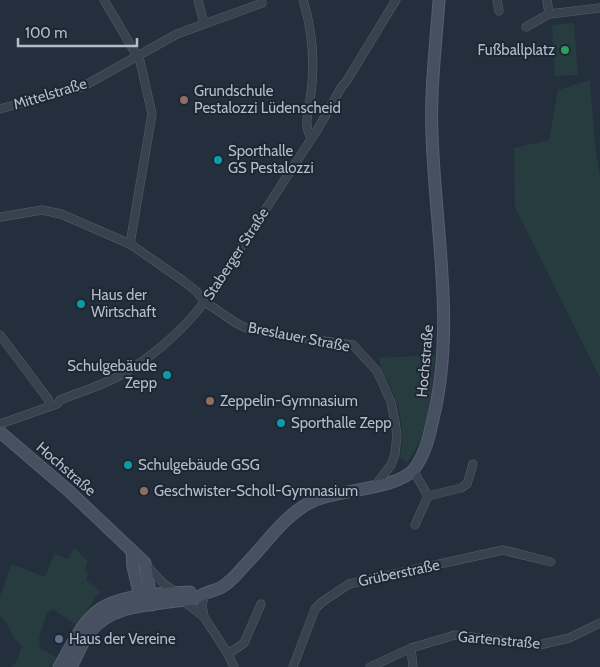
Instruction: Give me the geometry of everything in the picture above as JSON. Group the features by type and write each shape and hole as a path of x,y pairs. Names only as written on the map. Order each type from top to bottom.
{"main road":[{"name":"Hochstraße","path":"413,470 425,449 431,428 440,386 443,349 443,308 432,131 432,88 439,0"},
{"name":"Hochstraße","path":"0,432 69,491 145,563"},
{"path":"59,667 83,628 96,612 121,600 180,597 216,590 230,581 298,510 311,502 331,494 399,480 413,470"},
{"path":"121,600 130,584 133,568 132,551"},
{"path":"145,563 147,599"},
{"path":"133,568 147,599"},
{"path":"71,667 90,632 106,617 134,607 147,599"}],"street":[{"path":"104,0 138,57 152,114 130,244"},
{"path":"198,0 204,24"},
{"path":"303,0 313,56 312,88 306,128 312,138"},
{"name":"Staberger Straße","path":"0,424 57,404 60,400 121,375 150,356 177,334 205,302 312,138 396,0"},
{"path":"498,0 499,11"},
{"path":"547,0 549,14"},
{"name":"Mittelstraße","path":"0,109 82,87 177,34 262,2"},
{"path":"526,27 549,14 600,8"},
{"name":"Breslauer Straße","path":"0,218 42,210 55,212 130,244 182,280 196,291 205,302 246,328 356,347 377,372 385,388 391,402 397,435 395,454 391,465 374,486"},
{"path":"0,335 48,399 51,406"},
{"path":"428,496 462,488 467,484 473,464"},
{"path":"413,470 428,496"},
{"path":"415,525 428,496"},
{"name":"Grüberstraße","path":"293,667 315,609 349,584 503,550 551,562"},
{"name":"Hochstraße","path":"145,563 164,584 204,617 228,654 234,667"},
{"path":"204,617 202,605 205,593"},
{"path":"228,654 244,643 261,604"},
{"name":"Gartenstraße","path":"370,667 411,648 455,634 539,645 569,638 600,623"},
{"path":"411,648 413,667"}],"green space":[{"name":"Fußballplatz","path":"574,23 578,75 555,76 552,25"},
{"path":"590,80 595,146 600,176 600,378 515,207 514,148 549,140 558,90"},
{"path":"435,355 425,425 415,451 407,463 400,458 402,431 397,404 379,358"},
{"path":"75,548 88,562 85,569 88,574 86,580 100,591 77,625 53,609 47,613 39,639 40,648 57,658 49,667 11,667 16,663 22,646 14,638 0,615 0,596 11,565 45,577 54,554 68,559"}],"place":[{"name":"Fußballplatz","path":"565,50"},
{"name":"Grundschule Pestalozzi Lüdenscheid","path":"184,100"},
{"name":"Sporthalle GS Pestalozzi","path":"218,160"},
{"name":"Haus der Wirtschaft","path":"81,304"},
{"name":"Schulgebäude Zepp","path":"167,375"},
{"name":"Zeppelin-Gymnasium","path":"210,401"},
{"name":"Sporthalle Zepp","path":"281,423"},
{"name":"Schulgebäude GSG","path":"128,465"},
{"name":"Geschwister-Scholl-Gymnasium","path":"144,491"},
{"name":"Haus der Vereine","path":"59,639"}]}
